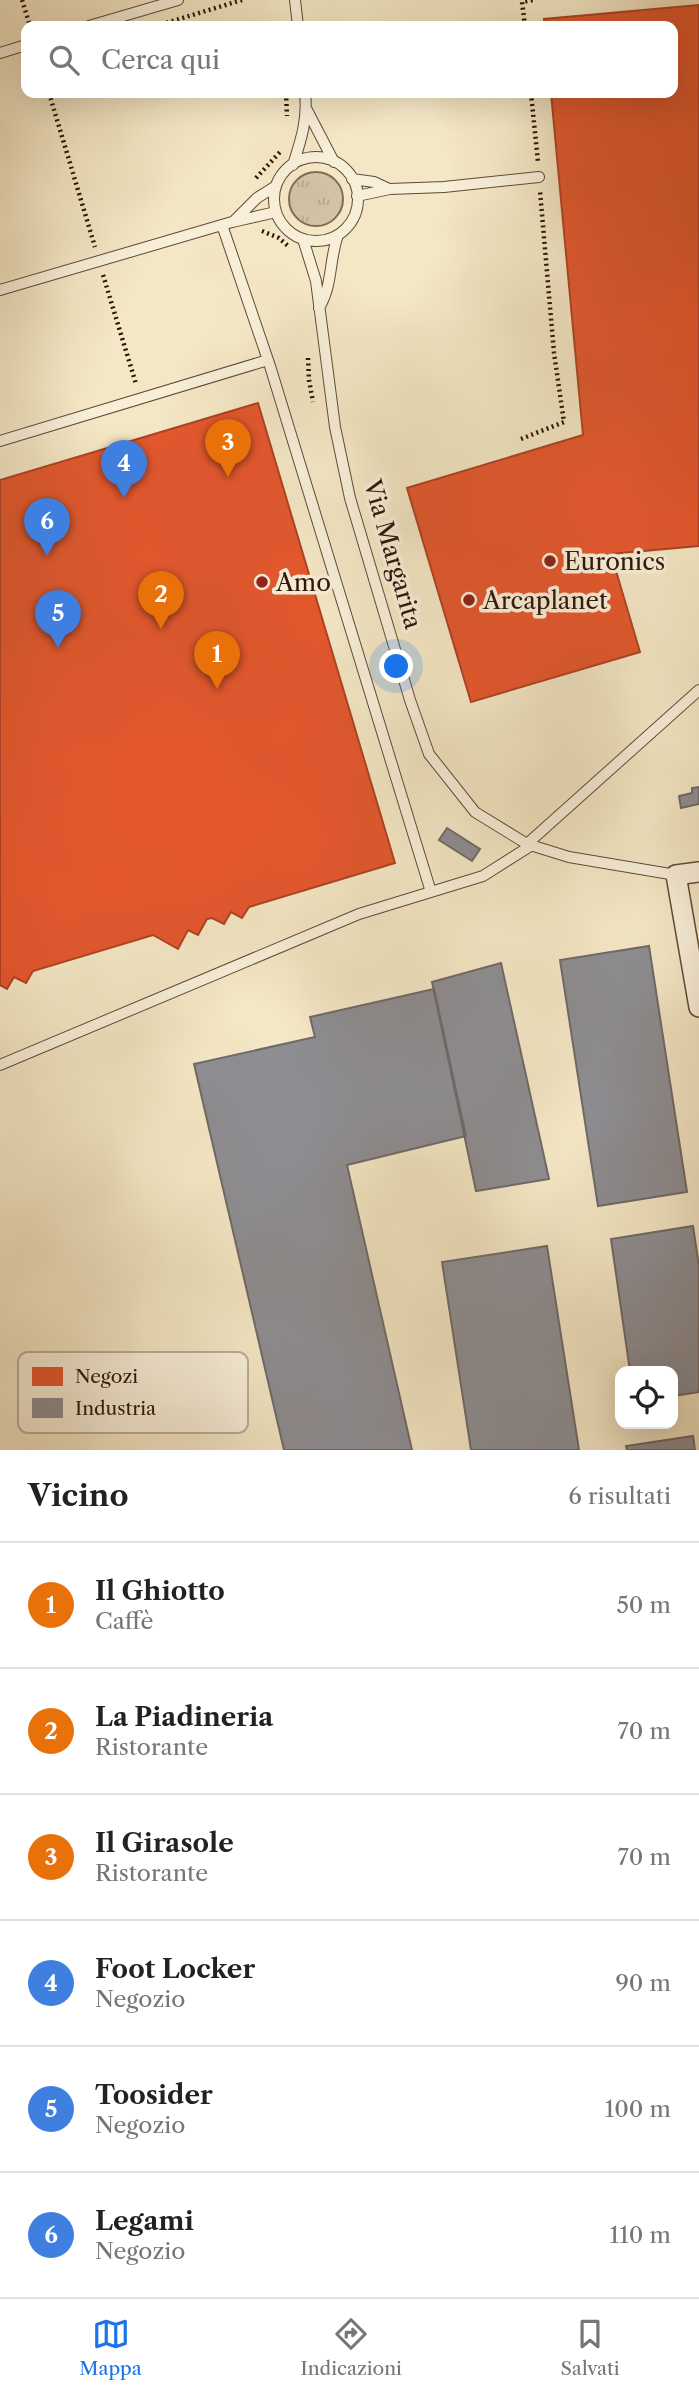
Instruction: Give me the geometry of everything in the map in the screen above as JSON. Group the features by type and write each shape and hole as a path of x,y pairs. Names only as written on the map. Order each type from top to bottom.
{"street":[{"path":"699,872 676,875 699,1007"}],"lane":[{"path":"106,21 178,0"},
{"path":"296,0 298,21"},
{"path":"0,52 21,46"},
{"path":"306,98 307,109 300,147 293,164 276,186 274,199 276,212 291,233 303,239 327,240 347,228 353,218 357,196 352,179 334,162 307,109"},
{"path":"293,164 318,158 334,162"},
{"path":"357,196 390,189 444,187 539,177"},
{"path":"352,179 374,182 390,189"},
{"path":"227,224 257,198 276,186"},
{"path":"0,290 276,212"},
{"path":"227,224 431,892"},
{"path":"319,309 327,295 338,235"},
{"name":"Via Margarita","path":"303,239 316,281 335,427 350,498 410,700 429,754 475,812 529,845 569,857 676,875"},
{"path":"0,441 268,360"},
{"path":"0,1065 359,914 483,876 529,845 699,690"}],"path":[{"path":"22,0 28,21"},
{"path":"173,21 242,0"},
{"path":"525,21 523,2 533,0"},
{"path":"521,439 564,422 554,353 531,98"}],"green space":[{"path":"316,172 335,180 343,199 335,218 316,226 297,218 289,199 297,180"}],"building: Negozi":[{"path":"699,5 699,546 611,554 640,652 471,702 407,488 583,435 551,98 678,98 678,21 544,19"},
{"path":"258,403 395,863 249,907 242,918 231,912 224,924 212,918 207,919 198,935 188,930 178,949 153,935 33,971 26,983 14,977 7,989 0,985 0,480"}],"building: Industria":[{"path":"699,787 699,804 681,808 679,796 692,793 692,788"},
{"path":"447,828 480,849 472,861 439,840"},
{"path":"649,946 687,1192 598,1206 560,960"},
{"path":"501,963 549,1179 476,1191 432,982"},
{"path":"434,989 466,1136 347,1165 412,1450 284,1450 194,1064 315,1037 310,1017"},
{"path":"693,1226 699,1266 699,1392 678,1395 678,1366 629,1366 611,1239"},
{"path":"547,1246 579,1450 471,1450 442,1262"},
{"path":"693,1436 695,1450 627,1450 626,1446"}],"place":[{"name":"Il Girasole","path":"228,477"},
{"name":"Foot Locker","path":"124,498"},
{"name":"Legami","path":"47,556"},
{"name":"Euronics","path":"550,561"},
{"name":"Amo","path":"262,582"},
{"name":"Arcaplanet","path":"469,600"},
{"name":"La Piadineria","path":"161,629"},
{"name":"Toosider","path":"58,648"},
{"name":"Il Ghiotto","path":"217,689"}]}
